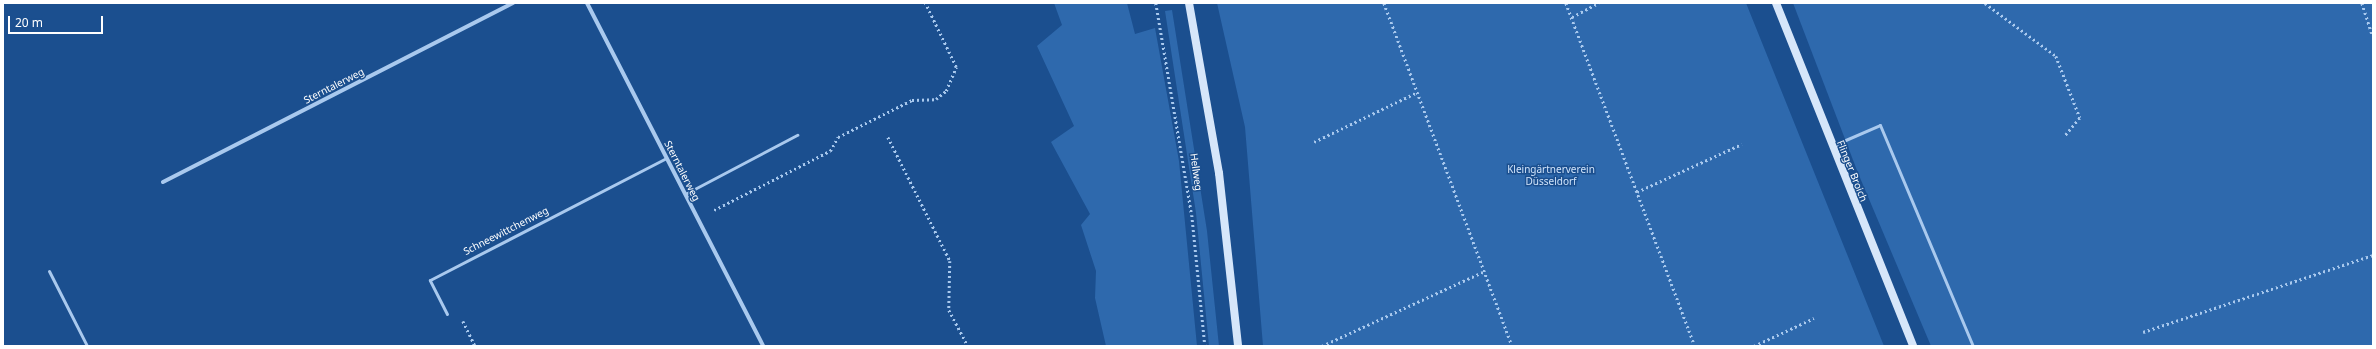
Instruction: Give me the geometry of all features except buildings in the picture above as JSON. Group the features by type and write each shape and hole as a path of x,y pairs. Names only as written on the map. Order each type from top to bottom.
{"street":[{"name":"Sterntalerweg","path":"163,182 512,3"},
{"name":"Sterntalerweg","path":"587,3 762,346"},
{"path":"1190,3 1219,173 1238,346"},
{"name":"Flinger Broich","path":"1776,3 1831,146 1913,346"}],"lane":[{"path":"1831,146 1880,125 1973,346"},
{"path":"685,194 797,135"},
{"name":"Schneewittchenweg","path":"447,314 430,280 666,158"},
{"path":"49,271 87,346"}],"path":[{"path":"697,219 830,151 838,137 912,100 936,99 946,91 956,66 925,3"},
{"name":"Hellweg","path":"1156,3 1192,215 1205,346"},
{"path":"1384,3 1416,93 1485,271 1512,346"},
{"path":"1566,3 1695,346"},
{"path":"1572,17 1598,3"},
{"path":"1985,3 2056,56 2080,118 2065,136"},
{"path":"2362,3 2373,36"},
{"path":"1314,142 1416,93"},
{"path":"888,137 950,261 949,310 968,346"},
{"path":"1637,192 1742,144"},
{"path":"2143,332 2373,255"},
{"path":"1322,346 1485,271"},
{"path":"447,314 461,317 476,346"},
{"path":"1754,346 1814,318"}],"green space":[{"path":"1054,3 1127,3 1135,34 1155,28 1179,161 1197,346 1106,346 1095,298 1096,271 1081,225 1090,214 1051,142 1074,126 1037,46 1062,25"},
{"name":"Kleingärtnerverein Düsseldorf","path":"1217,3 1746,3 1884,346 1263,346 1245,127"},
{"path":"1793,3 2373,3 2373,346 1931,346 1858,173"},
{"path":"1172,10 1207,231 1219,346 1209,346 1196,213 1165,11"}]}
